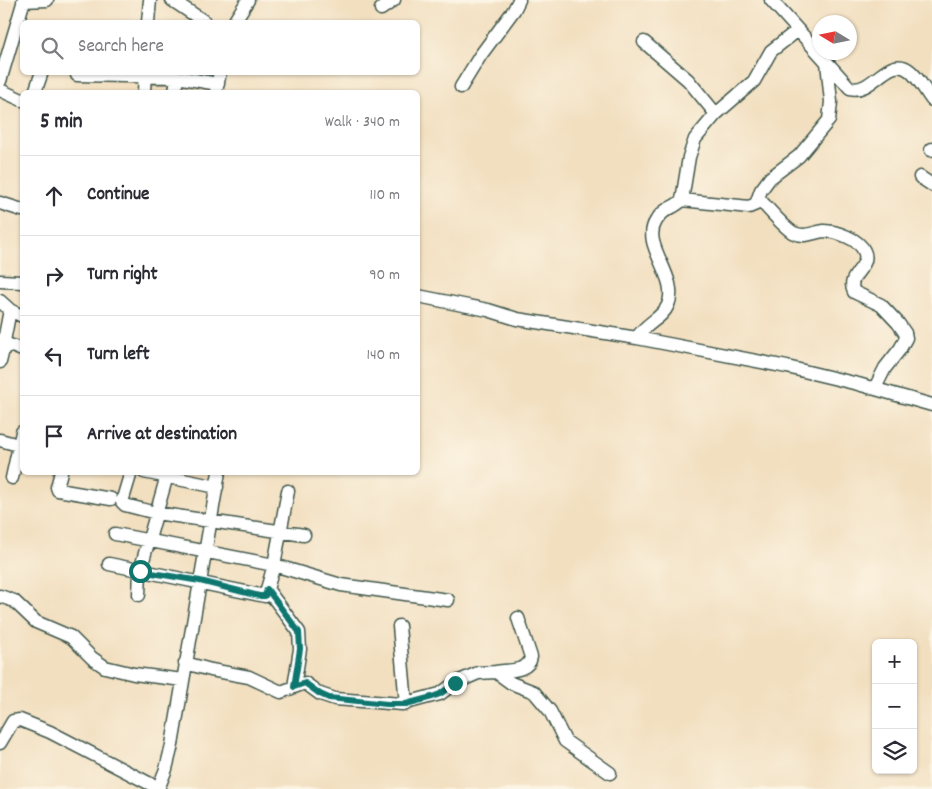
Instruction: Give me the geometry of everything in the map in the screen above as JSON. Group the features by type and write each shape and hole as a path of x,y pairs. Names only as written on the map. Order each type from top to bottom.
{"street":[{"path":"0,81 24,1 47,0"},
{"path":"148,20 150,0"},
{"path":"172,0 201,20"},
{"path":"235,20 248,0"},
{"path":"381,9 394,0"},
{"path":"461,87 519,0"},
{"path":"771,0 850,88 855,90 866,87 884,72 896,67 906,68 912,72 932,100"},
{"path":"682,200 688,157 695,139 716,114 754,81 771,51 798,30"},
{"path":"644,42 688,80 716,114"},
{"path":"636,338 648,323 662,314 668,304 671,291 654,244 652,233 654,222 664,211 682,200 749,207 756,204 761,190 770,178 799,156 829,120 831,102 827,62"},
{"path":"36,90 41,75"},
{"path":"77,75 145,75 218,83"},
{"path":"144,90 145,75"},
{"path":"175,90 177,77"},
{"path":"0,90 20,99"},
{"path":"920,177 932,185"},
{"path":"759,199 793,233 802,236 827,231 840,234 857,242 863,249 865,260 851,282 852,288 854,292 881,305 905,332 906,338 885,368 875,388"},
{"path":"1,207 20,210"},
{"path":"0,281 20,282"},
{"path":"420,296 488,310 517,319 636,338 787,367 875,388 932,405"},
{"path":"0,301 10,310 20,315"},
{"path":"0,362 10,310"},
{"path":"5,342 20,349"},
{"path":"0,440 20,446"},
{"path":"12,478 20,450"},
{"path":"60,475 58,490 111,499"},
{"path":"130,475 122,502 125,504 156,513 304,535"},
{"path":"139,595 140,571 168,475 217,487"},
{"path":"0,743 12,721 20,720 50,732 158,788 166,769 172,745 204,552 219,475"},
{"path":"108,564 200,581 265,596 274,565 288,491"},
{"path":"115,534 274,565 347,586 448,600"},
{"path":"267,589 299,632 300,649 294,687"},
{"path":"0,596 14,601 36,622 71,637 92,658 105,667 134,674 183,680"},
{"path":"185,663 249,677 281,692 305,683 325,696 343,700 406,704 440,694 455,683 478,673 496,672 527,666 531,657 518,618"},
{"path":"399,626 406,704"},
{"path":"496,672 511,683 534,692 550,711 565,741 610,773"}],"route":[{"path":"140,571 200,581 259,596 265,596 267,589 299,632 301,640 294,687 305,683 320,694 335,699 406,704 440,694 455,683"}]}
